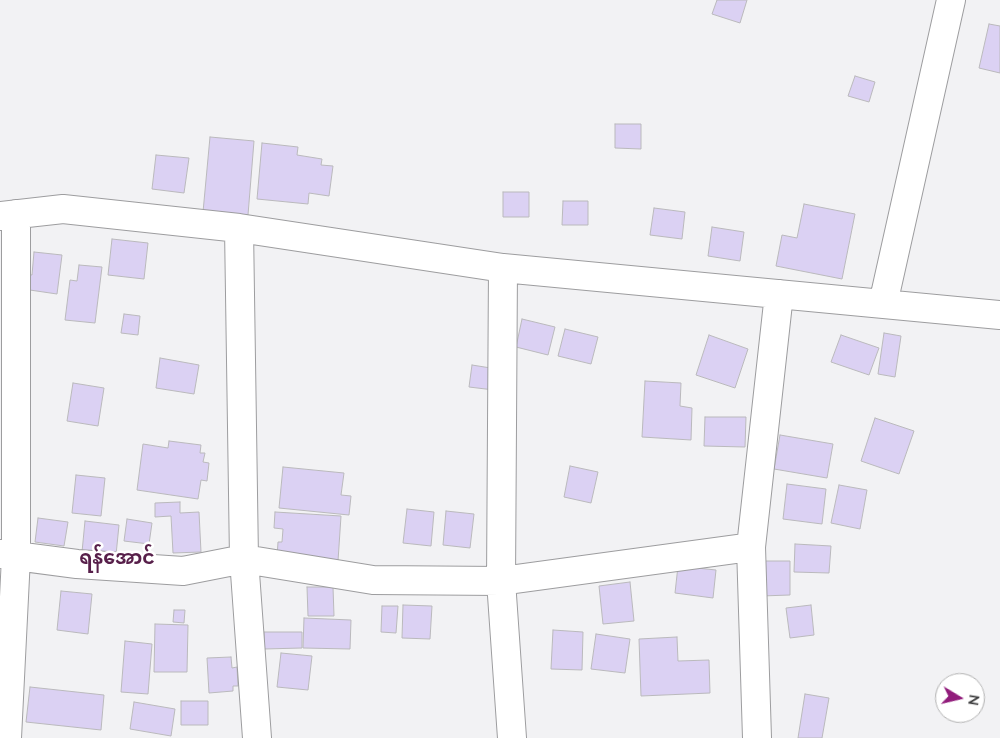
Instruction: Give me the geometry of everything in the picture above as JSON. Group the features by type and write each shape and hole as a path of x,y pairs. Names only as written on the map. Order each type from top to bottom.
{"street":[{"path":"883,304 951,0"},
{"path":"8,738 8,215 62,209 239,228 503,268 1000,315"},
{"path":"239,228 244,559 257,738"},
{"path":"503,268 501,581 512,738"},
{"path":"757,738 751,547 779,294"},
{"path":"8,555 77,564 183,570 244,559 373,580 501,581 751,547"}],"building":[{"path":"717,0 747,0 740,23 712,14"},
{"path":"989,24 1000,26 1000,73 979,68"},
{"path":"855,76 875,82 869,102 848,96"},
{"path":"615,124 641,124 641,149 615,148"},
{"path":"210,137 254,141 248,215 203,212"},
{"path":"262,143 298,147 297,155 322,159 321,165 333,166 329,196 309,193 308,204 257,199"},
{"path":"156,155 189,158 184,193 152,189"},
{"path":"503,192 529,192 529,217 503,217"},
{"path":"563,201 588,201 588,225 562,225"},
{"path":"804,204 855,214 842,279 776,266 782,235 797,238"},
{"path":"654,208 685,212 682,239 650,235"},
{"path":"712,227 744,232 740,261 708,256"},
{"path":"112,239 148,243 144,279 108,275"},
{"path":"34,252 62,255 57,294 23,289 25,274 32,275"},
{"path":"79,265 102,267 95,323 65,320 70,280 77,281"},
{"path":"124,314 140,316 138,335 121,333"},
{"path":"522,319 555,327 548,355 516,347"},
{"path":"565,329 598,337 591,364 558,356"},
{"path":"884,333 901,336 895,377 878,374"},
{"path":"709,335 748,349 735,388 696,375"},
{"path":"841,335 879,348 869,375 831,362"},
{"path":"160,358 199,365 194,394 156,388"},
{"path":"472,365 497,369 494,390 469,387"},
{"path":"645,381 681,383 680,406 692,408 691,440 642,437"},
{"path":"73,383 104,388 98,426 67,421"},
{"path":"705,417 746,417 745,447 704,446"},
{"path":"875,418 914,431 899,474 861,461"},
{"path":"780,435 833,444 827,478 774,469"},
{"path":"169,441 201,445 200,453 205,453 203,462 209,463 207,481 201,480 198,499 137,490 143,444 168,448"},
{"path":"570,466 598,472 591,503 564,497"},
{"path":"283,467 344,473 341,495 351,496 349,515 279,508"},
{"path":"76,475 105,478 101,516 72,513"},
{"path":"787,484 826,489 822,524 783,519"},
{"path":"839,485 867,490 860,529 831,523"},
{"path":"180,502 180,513 199,512 201,552 173,553 171,516 155,517 155,503"},
{"path":"407,509 434,512 431,546 403,543"},
{"path":"446,511 474,514 470,548 443,545"},
{"path":"275,512 341,516 338,561 277,557 278,542 282,542 283,529 274,528"},
{"path":"38,518 68,522 64,546 35,542"},
{"path":"127,519 152,523 149,544 124,541"},
{"path":"85,521 119,525 116,555 82,552"},
{"path":"795,544 831,546 829,573 794,572"},
{"path":"761,561 790,561 790,595 761,596"},
{"path":"678,566 716,570 713,598 675,593"},
{"path":"630,582 634,621 603,624 599,586"},
{"path":"307,587 333,587 334,616 308,616"},
{"path":"61,591 92,594 88,634 57,630"},
{"path":"403,605 432,606 430,639 402,638"},
{"path":"811,605 814,635 790,638 786,608"},
{"path":"382,606 398,606 396,633 381,632"},
{"path":"174,610 185,610 184,623 173,622"},
{"path":"304,618 351,620 350,649 303,648"},
{"path":"155,624 188,625 187,672 154,672"},
{"path":"553,630 583,632 582,670 551,669"},
{"path":"264,632 302,632 302,648 264,649"},
{"path":"596,634 630,639 625,673 591,669"},
{"path":"677,637 678,661 709,660 710,693 641,696 639,639"},
{"path":"125,641 152,644 148,694 121,692"},
{"path":"281,653 312,656 308,690 277,687"},
{"path":"231,657 232,668 237,667 238,686 233,686 233,691 209,693 207,658"},
{"path":"30,687 104,695 101,730 26,722"},
{"path":"805,694 829,698 822,738 798,738"},
{"path":"181,701 208,701 208,725 181,725"},
{"path":"134,702 175,709 171,736 130,729"}],"district":[{"name":"ရန်အောင်","path":"117,558"}]}
